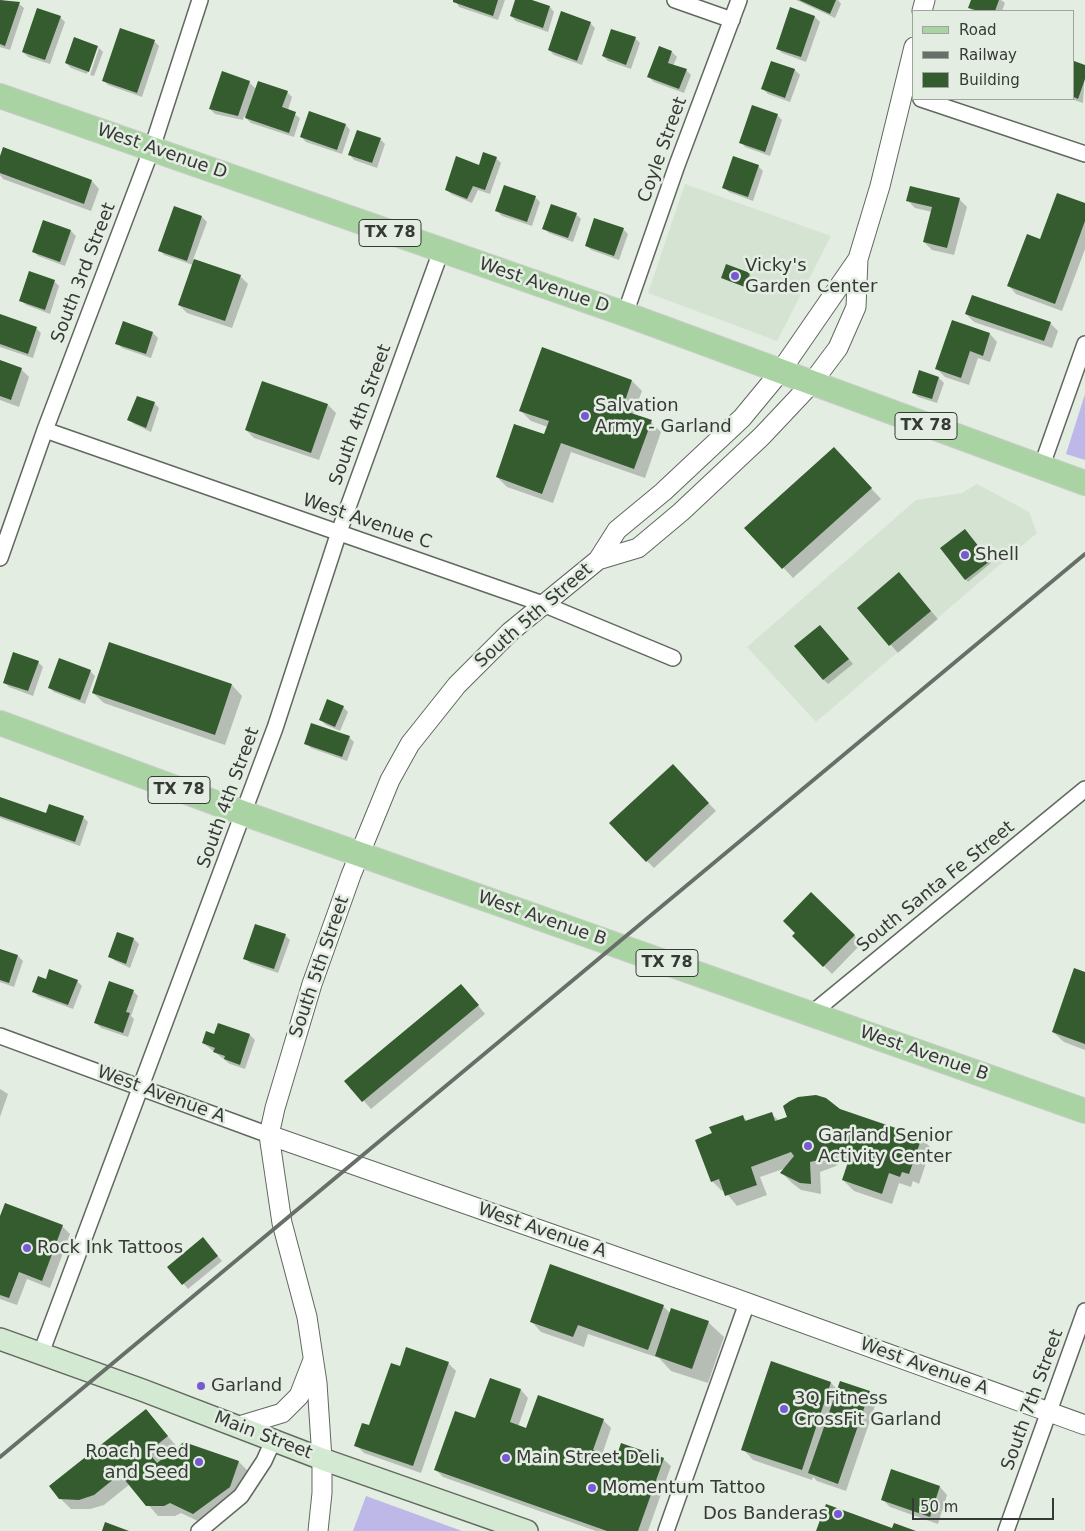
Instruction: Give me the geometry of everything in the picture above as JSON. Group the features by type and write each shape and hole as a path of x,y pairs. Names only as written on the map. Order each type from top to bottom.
{"main road":[{"name":"West Avenue D","path":"0,96 625,314 811,384 1085,483"},
{"name":"West Avenue B","path":"0,723 359,855 1085,1111"},
{"name":"Main Street","path":"0,1339 274,1439 322,1459 527,1531"}],"street":[{"name":"South 3rd Street","path":"0,558 45,430 152,148 200,0"},
{"path":"675,0 732,20"},
{"name":"Coyle Street","path":"625,314 677,165 739,0"},
{"name":"South 5th Street","path":"598,560 638,548 681,512 762,436 811,384 838,348 856,306 858,259 908,94 912,63"},
{"path":"924,100 1085,154"},
{"name":"South 4th Street","path":"41,1353 142,1088 275,728 339,532 441,251"},
{"name":"South 5th Street","path":"318,1531 322,1493 322,1429 314,1359 307,1317 282,1224 269,1135 275,1108 312,984 359,855 390,780 410,744 457,685 510,632 598,560 617,530 663,492 742,418 780,372 858,259"},
{"path":"1041,468 1085,344"},
{"name":"West Avenue C","path":"45,430 543,604 673,658"},
{"name":"South Santa Fe Street","path":"811,1014 1084,792"},
{"name":"West Avenue A","path":"0,1036 269,1135 747,1303 1085,1425"},
{"path":"666,1531 747,1303"},
{"name":"South 7th Street","path":"1006,1531 1085,1311"},
{"path":"238,1426 282,1413 299,1396 314,1359"},
{"path":"199,1531 241,1496 264,1461 274,1439"}],"shaded area":[{"path":"685,184 831,236 777,341 648,293"},
{"path":"1085,394 1085,460 1066,454"},
{"path":"977,484 1029,512 1037,533 816,722 747,647 916,500 962,493"},
{"path":"366,1496 462,1531 353,1531"}],"building":[{"path":"0,0 20,2 5,46 0,44"},
{"path":"453,0 498,0 493,16 453,2"},
{"path":"515,0 532,0 550,6 543,28 510,16"},
{"path":"799,0 836,0 830,14"},
{"path":"971,0 999,0 995,10 968,8"},
{"path":"790,7 815,16 801,57 776,49"},
{"path":"37,8 61,16 45,60 22,52"},
{"path":"561,11 591,22 577,61 548,50"},
{"path":"120,28 155,40 137,93 102,81"},
{"path":"611,29 636,37 626,65 602,56"},
{"path":"74,37 98,46 89,72 65,63"},
{"path":"659,46 672,51 668,63 687,69 679,89 647,77"},
{"path":"771,61 795,69 785,98 761,89"},
{"path":"1075,61 1085,65 1085,79 1078,99 1075,98"},
{"path":"222,71 250,81 238,116 209,109"},
{"path":"258,81 288,91 282,107 296,112 289,133 245,118"},
{"path":"752,105 778,114 765,152 739,143"},
{"path":"309,111 346,124 337,150 300,137"},
{"path":"357,130 381,138 372,163 348,155"},
{"path":"3,147 92,180 84,204 0,173 0,156"},
{"path":"483,152 497,157 485,190 473,186 467,199 445,190 456,156 479,165"},
{"path":"733,156 759,165 748,197 722,188"},
{"path":"504,185 536,196 527,222 495,211"},
{"path":"910,186 960,198 947,248 923,242 932,207 906,201"},
{"path":"1057,193 1085,203 1085,221 1055,304 1007,286 1027,234 1040,239"},
{"path":"551,204 577,213 568,238 542,229"},
{"path":"174,206 202,216 187,261 158,251"},
{"path":"594,218 624,228 614,256 585,246"},
{"path":"43,220 71,230 60,262 32,252"},
{"path":"194,259 241,275 225,321 178,305"},
{"name":"Vicky's Garden Center","path":"726,264 750,273 745,287 721,278"},
{"path":"29,271 55,280 45,310 19,301"},
{"path":"972,295 1051,322 1044,341 965,314"},
{"path":"0,314 37,327 28,354 0,344"},
{"path":"952,320 990,333 983,356 970,351 961,378 935,369"},
{"path":"123,321 153,332 146,354 115,344"},
{"name":"Salvation Army - Garland","path":"542,347 632,380 622,410 652,420 634,469 561,443 542,494 496,477 514,424 544,434 549,421 519,411"},
{"path":"0,360 22,368 11,400 0,396"},
{"path":"919,370 939,377 932,399 912,393"},
{"path":"262,381 328,404 311,453 245,430"},
{"path":"137,396 155,402 146,428 127,420"},
{"path":"834,447 872,488 782,569 744,528"},
{"name":"Shell","path":"965,529 990,561 965,580 940,548"},
{"path":"899,572 931,611 889,646 857,608"},
{"path":"820,625 849,659 823,680 794,646"},
{"path":"109,642 232,684 215,735 92,693"},
{"path":"13,652 39,661 28,691 3,683"},
{"path":"59,658 91,670 80,700 48,688"},
{"path":"327,699 344,706 335,727 319,720"},
{"path":"311,723 350,736 342,757 304,744"},
{"path":"673,764 709,803 646,862 609,823"},
{"path":"0,797 46,813 49,804 84,816 75,842 0,816"},
{"path":"811,892 855,935 823,967 792,936 795,933 783,921"},
{"path":"255,924 286,934 274,969 243,959"},
{"path":"117,932 134,938 126,964 108,957"},
{"path":"0,949 18,955 9,983 0,980"},
{"path":"1074,968 1085,972 1085,1044 1052,1032"},
{"path":"49,969 78,980 68,1005 32,992 38,976 46,979"},
{"path":"109,981 134,990 126,1012 130,1013 123,1033 94,1023"},
{"path":"461,984 479,1005 362,1102 344,1081"},
{"path":"218,1023 250,1034 240,1065 224,1059 225,1056 213,1052 215,1048 202,1043 206,1031 214,1034"},
{"name":"Garland Senior Activity Center","path":"816,1095 826,1098 840,1109 922,1137 909,1174 902,1172 900,1177 889,1173 882,1194 842,1180 849,1159 830,1153 819,1160 810,1162 811,1184 800,1183 780,1173 794,1156 791,1152 751,1167 757,1185 725,1196 719,1179 711,1182 695,1140 712,1133 709,1127 743,1115 745,1121 772,1112 775,1121 787,1117 783,1106 790,1101 798,1097"},
{"name":"Rock Ink Tattoos","path":"5,1203 63,1225 42,1281 19,1272 9,1298 0,1295 0,1216"},
{"path":"203,1237 218,1256 182,1285 167,1267"},
{"path":"550,1264 664,1305 648,1350 578,1325 573,1337 530,1322"},
{"path":"671,1308 709,1321 692,1369 655,1356"},
{"path":"406,1347 449,1362 413,1466 354,1446 362,1423 369,1425 391,1363 400,1366"},
{"path":"771,1361 831,1382 802,1470 741,1450"},
{"path":"490,1378 521,1389 510,1422 526,1428 538,1395 604,1419 593,1450 616,1458 621,1443 664,1458 638,1531 607,1531 434,1470 455,1411 475,1418"},
{"path":"840,1381 870,1391 838,1484 808,1473"},
{"name":"Roach Feed and Seed","path":"146,1409 168,1436 148,1452 157,1463 184,1442 239,1461 230,1487 193,1514 170,1503 164,1506 146,1506 120,1474 94,1495 79,1500 59,1499 49,1486"},
{"path":"891,1469 940,1486 930,1517 881,1500"},
{"name":"Dos Banderas","path":"826,1504 892,1528 894,1523 916,1531 816,1531"},
{"path":"105,1522 129,1531 102,1531"}],"railway":[{"path":"0,1457 1085,554"}],"place":[{"name":"Vicky's Garden Center","path":"735,276"},
{"name":"Salvation Army - Garland","path":"585,416"},
{"name":"Shell","path":"965,555"},
{"name":"Garland Senior Activity Center","path":"808,1146"},
{"name":"Rock Ink Tattoos","path":"27,1248"},
{"name":"Garland","path":"201,1386"},
{"name":"3Q Fitness CrossFit Garland","path":"784,1409"},
{"name":"Main Street Deli","path":"506,1458"},
{"name":"Roach Feed and Seed","path":"199,1462"},
{"name":"Momentum Tattoo","path":"592,1488"},
{"name":"Dos Banderas","path":"838,1514"}]}
